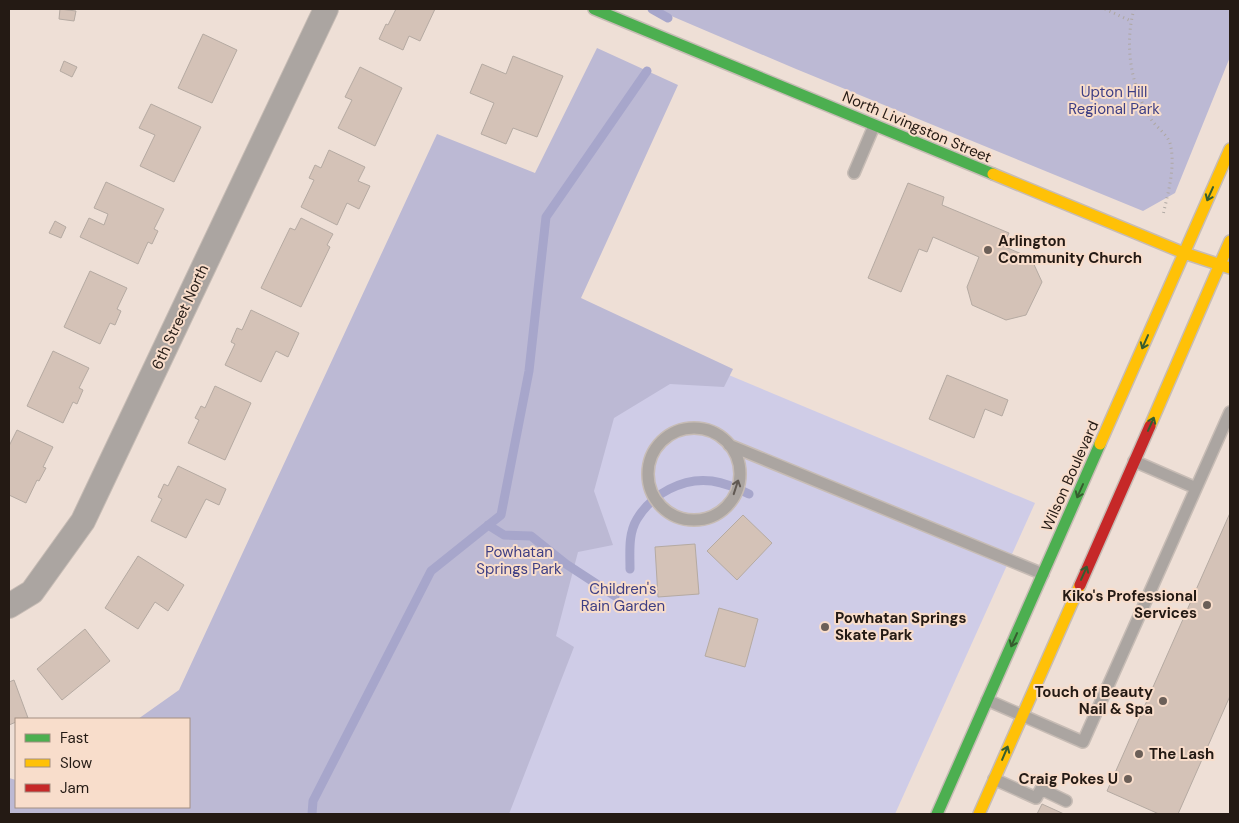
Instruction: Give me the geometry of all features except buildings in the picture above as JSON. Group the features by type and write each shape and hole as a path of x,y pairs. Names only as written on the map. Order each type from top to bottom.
{"main road":[{"name":"North Livingston Street","path":"594,9 1184,253 1225,267"},
{"name":"Wilson Boulevard","path":"937,814 1230,149"},
{"path":"978,814 1134,461 1225,267 1230,242"}],"street":[{"name":"6th Street North","path":"9,606 32,592 83,522 326,9"}],"lane":[{"path":"854,173 874,126"},
{"path":"988,700 1083,742 1230,412"},
{"path":"729,445 737,458 740,473 737,489 730,502 718,514 703,520 687,520 672,515 660,506 651,492 647,477 650,461 656,448 665,438 678,431 692,428 706,430 719,436 729,445 1043,574"},
{"path":"1134,461 1196,488"},
{"path":"994,779 1036,798 1041,789 1066,802"}],"path":[{"path":"1106,9 1131,22"},
{"path":"1134,9 1129,50 1134,76 1140,99 1152,121 1169,141 1172,156 1162,216"}],"green space":[{"name":"Upton Hill Regional Park","path":"655,9 1230,9 1230,57 1175,193 1143,211 796,69"},
{"path":"597,48 678,85 581,298 733,369 724,387 670,384 614,418 594,491 613,545 578,552 556,636 574,647 509,814 9,814 9,778 15,780 15,808 190,808 190,718 139,718 179,690 437,134 535,173"},
{"name":"Powhatan Springs Park","path":"506,282 1035,503 895,814 440,814"}],"waterway":[{"path":"652,9 668,18"},
{"path":"312,814 313,801 431,571 501,515 529,371 546,217 647,71"},
{"path":"630,569 630,543 634,525 643,510 669,489 701,480 722,483 749,494"},
{"path":"488,525 504,535 531,536 566,564 615,596"}],"traffic: fast":[{"path":"594,9 993,174"},
{"path":"937,814 1100,444"}],"traffic: slow":[{"path":"1100,444 1230,149"},
{"path":"993,174 1184,253 1230,268"},
{"path":"1150,426 1230,241"},
{"path":"979,814 1080,585"}],"traffic: jam":[{"path":"1080,585 1150,426"}],"place":[{"name":"Arlington Community Church","path":"988,250"},
{"name":"Kiko's Professional Services","path":"1207,605"},
{"name":"Powhatan Springs Skate Park","path":"825,627"},
{"name":"Touch of Beauty Nail & Spa","path":"1163,701"},
{"name":"The Lash","path":"1139,754"},
{"name":"Craig Pokes U","path":"1128,779"}],"park label":[{"name":"Children's Rain Garden","path":"623,598"}]}
